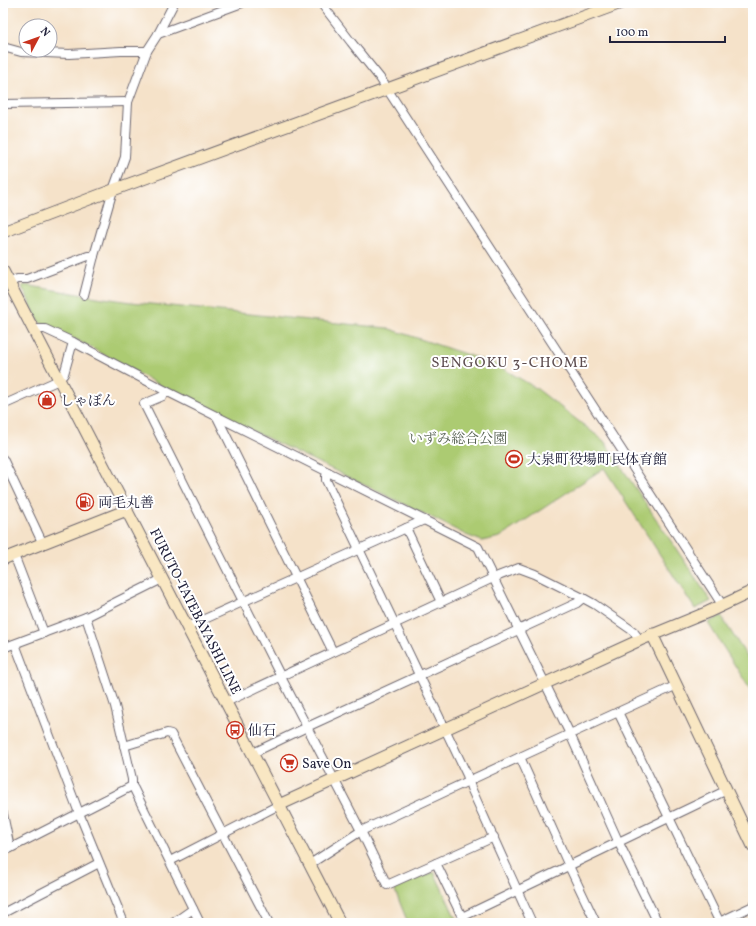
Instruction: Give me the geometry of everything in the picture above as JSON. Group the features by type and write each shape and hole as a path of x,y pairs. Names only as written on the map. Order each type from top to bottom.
{"street":[{"path":"84,295 113,190 125,157 128,102 147,51 158,34 174,3"},
{"path":"158,34 242,3"},
{"path":"321,3 380,78 722,606"},
{"path":"3,232 621,3"},
{"path":"3,47 21,52 69,54 147,51"},
{"path":"3,104 128,102"},
{"path":"9,283 17,279 28,279 88,256 94,256"},
{"name":"FURUTO-TATEBAYASHI LINE","path":"3,271 340,923"},
{"path":"34,330 38,328 45,328 217,417 478,546 570,734 658,923"},
{"path":"3,405 59,380 64,374 73,342"},
{"path":"166,391 163,396 144,404 387,885 494,837"},
{"path":"217,417 333,652"},
{"path":"3,459 6,472 43,544"},
{"path":"328,472 326,480 467,775 471,788 532,923"},
{"path":"44,633 8,557 127,510"},
{"path":"187,626 424,520"},
{"path":"406,528 441,602"},
{"path":"226,702 493,578 519,568 535,574 583,598 624,624 633,631 640,640"},
{"path":"3,648 86,617 162,579"},
{"path":"170,861 279,805 652,634 722,606 753,591"},
{"path":"253,753 577,603 583,598"},
{"path":"86,617 115,706 132,779 132,786 200,923"},
{"path":"652,634 753,846"},
{"path":"15,644 79,813 124,923"},
{"path":"310,864 361,831 677,685"},
{"path":"618,712 719,923 753,906"},
{"path":"124,746 167,733 171,734 269,923"},
{"path":"520,757 596,923"},
{"path":"3,814 6,850 132,786"},
{"path":"436,864 463,920 518,891 727,790"},
{"path":"3,913 99,863"},
{"path":"173,923 193,909"}],"green space":[{"name":"いずみ総合公園","path":"24,285 131,302 387,328 495,364 536,388 604,441 711,601 695,609 604,468 500,537 482,541 466,535 176,394 75,339 39,322 22,287"},
{"path":"721,616 753,666 753,694 708,623"},
{"path":"434,872 458,923 408,923 394,888"}],"place":[{"name":"しゃぼん","path":"47,400"},
{"name":"大泉町役場町民体育館","path":"514,459"},
{"name":"両毛丸善","path":"85,502"},
{"name":"仙石","path":"235,730"},
{"name":"Save On","path":"289,763"}],"district":[{"name":"SENGOKU 3-CHOME","path":"510,362"}]}
